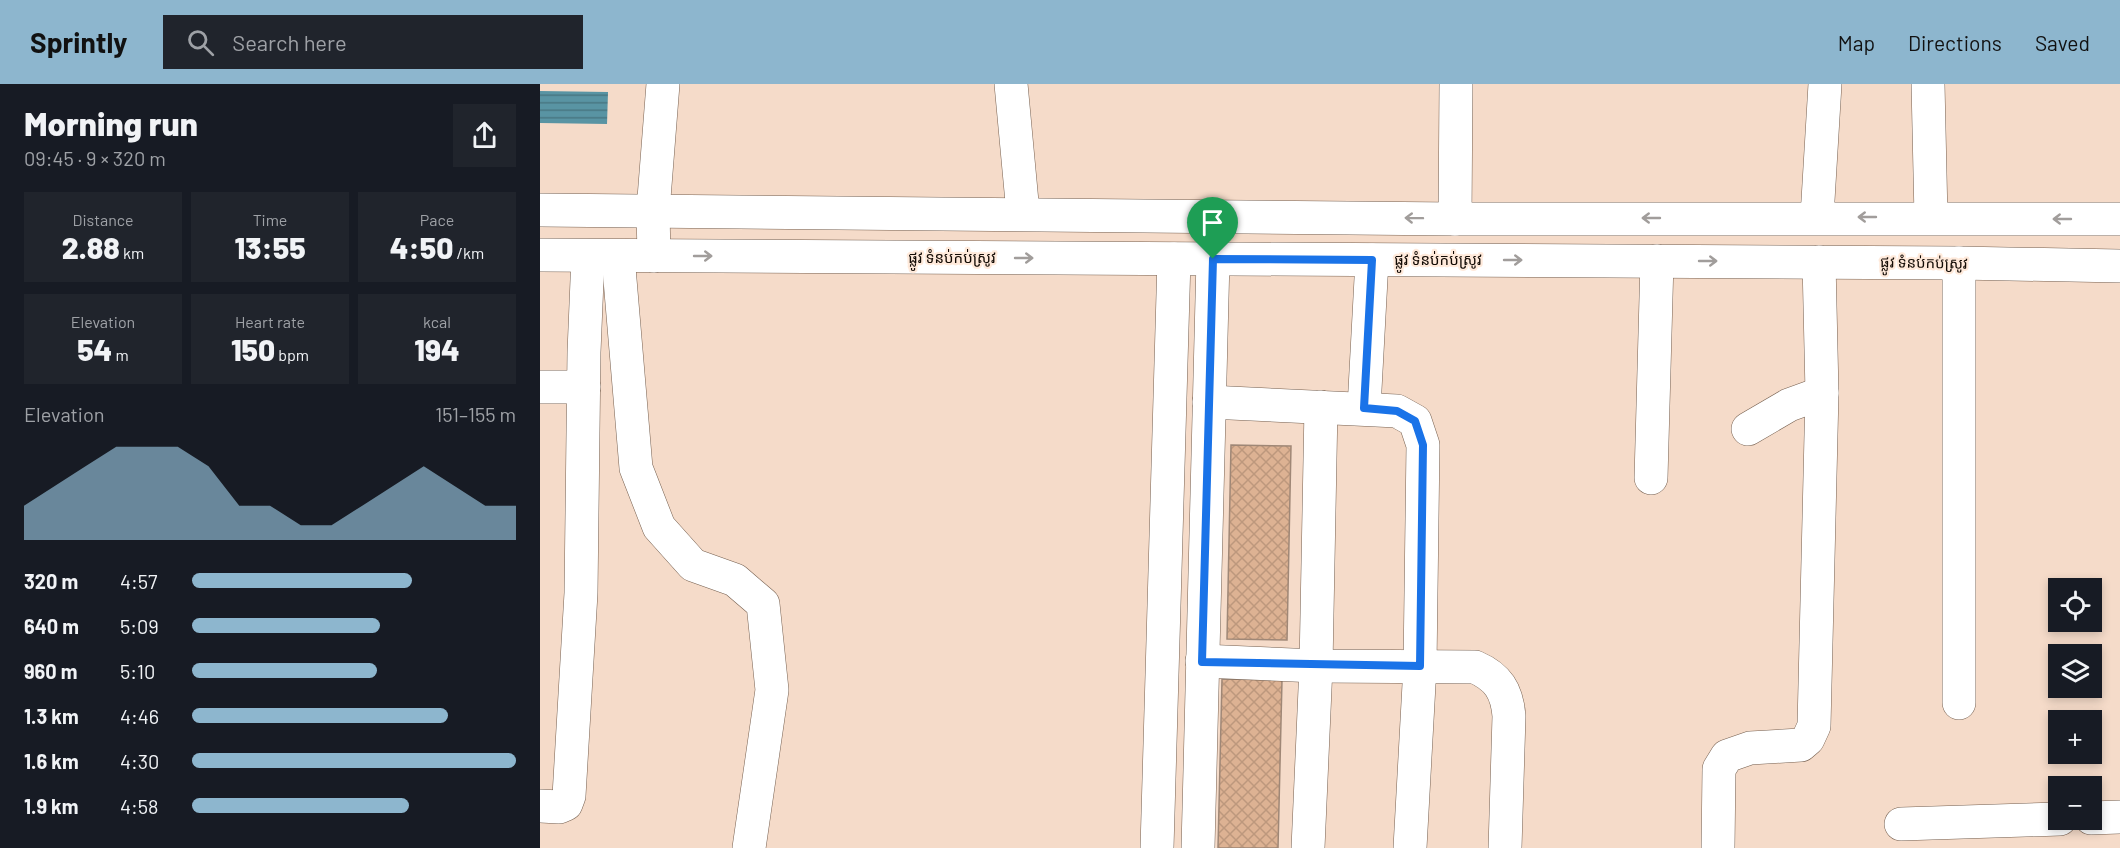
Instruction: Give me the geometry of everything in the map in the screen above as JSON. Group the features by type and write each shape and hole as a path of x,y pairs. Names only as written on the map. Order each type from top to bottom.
{"main road":[{"path":"654,256 653,211 663,84"},
{"path":"1011,84 1023,213"},
{"path":"1017,147 1031,84"},
{"path":"1455,219 1456,84"},
{"path":"1817,217 1825,84"},
{"path":"1928,84 1931,218"},
{"path":"540,210 1455,219 1817,217 2120,219"},
{"name":"ផ្លូវ ទំនប់កប់ស្រូវ","path":"540,255 1819,262 2120,266"},
{"path":"540,806 559,807 566,804 569,796 582,593 584,387 603,256"},
{"path":"603,256 636,468 659,527 693,565 735,580 762,604 772,690 749,848"},
{"path":"1157,848 1174,259"},
{"path":"1198,848 1213,259"},
{"path":"1364,408 1372,260"},
{"path":"1651,478 1657,261"},
{"path":"1719,848 1719,769 1727,756 1750,748 1801,745 1808,739 1815,726 1822,393 1819,262"},
{"path":"1959,263 1959,703"},
{"path":"540,387 584,387"},
{"path":"1748,429 1789,405 1822,393"},
{"path":"1209,402 1397,411 1415,421 1423,445 1420,666 1410,848"},
{"path":"1308,848 1316,666 1321,407"},
{"path":"1202,662 1316,666 1475,667 1490,674 1508,698 1505,848"},
{"path":"2102,818 2120,817"},
{"path":"1902,824 2048,819"}],"water":[{"path":"540,91 608,92 607,124 540,123"}],"building":[{"path":"1231,445 1291,446 1287,640 1227,639"},
{"path":"1222,679 1282,680 1278,848 1218,848"}],"route":[{"path":"1213,259 1372,260 1364,408 1397,411 1415,421 1423,445 1420,666 1316,666 1202,662 1213,259"}]}
